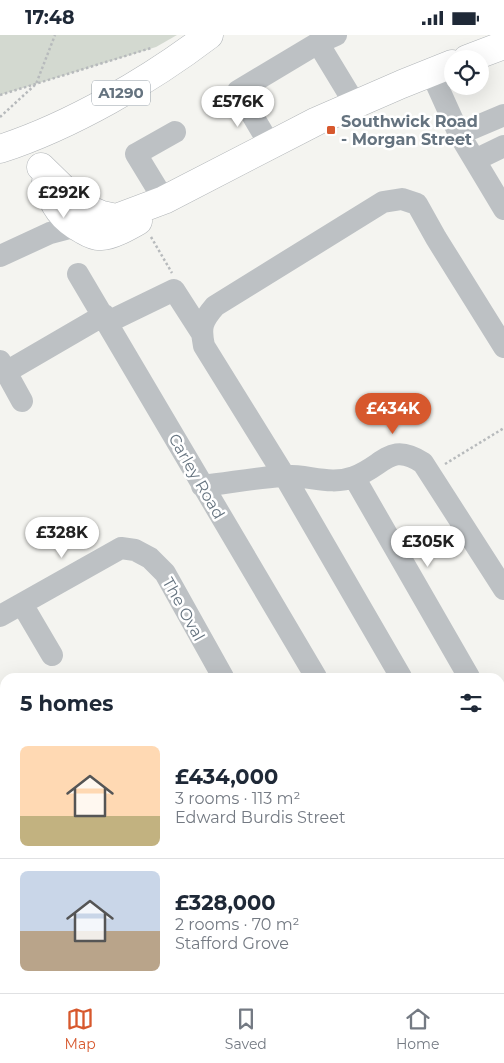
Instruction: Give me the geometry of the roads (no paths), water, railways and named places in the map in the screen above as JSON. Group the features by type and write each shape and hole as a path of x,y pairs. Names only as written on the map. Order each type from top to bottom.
{"main road":[{"name":"A1290","path":"0,149 26,140 114,97 163,67 209,35"},
{"path":"489,51 504,45"},
{"path":"26,140 41,167 49,194 63,216 74,225 89,233 120,225 164,200 317,121 442,68"},
{"path":"41,167 81,206 120,225"}],"street":[{"path":"270,145 238,91 327,39 355,104"},
{"path":"442,68 459,134 475,160 498,185 504,209"},
{"path":"459,134 504,115"},
{"path":"164,200 136,154 175,132"},
{"path":"475,160 504,146"},
{"path":"201,332 204,317 215,307 383,202 402,199 417,204 504,347"},
{"path":"0,257 50,233 74,225"},
{"path":"29,243 62,244 120,225"},
{"name":"Carley Road","path":"78,274 106,318 202,486 314,673"},
{"path":"22,401 3,367 106,318 174,290 201,332 204,346 284,475 400,673"},
{"path":"202,486 284,475 328,481 354,477 399,453 411,455 423,463 430,473 504,589"},
{"path":"354,477 466,673"},
{"name":"The Oval","path":"22,603 121,548 136,549 150,557 165,573 221,673"},
{"path":"0,617 22,603 52,655"}],"place":[{"name":"Southwick Road - Morgan Street","path":"331,130"}]}
